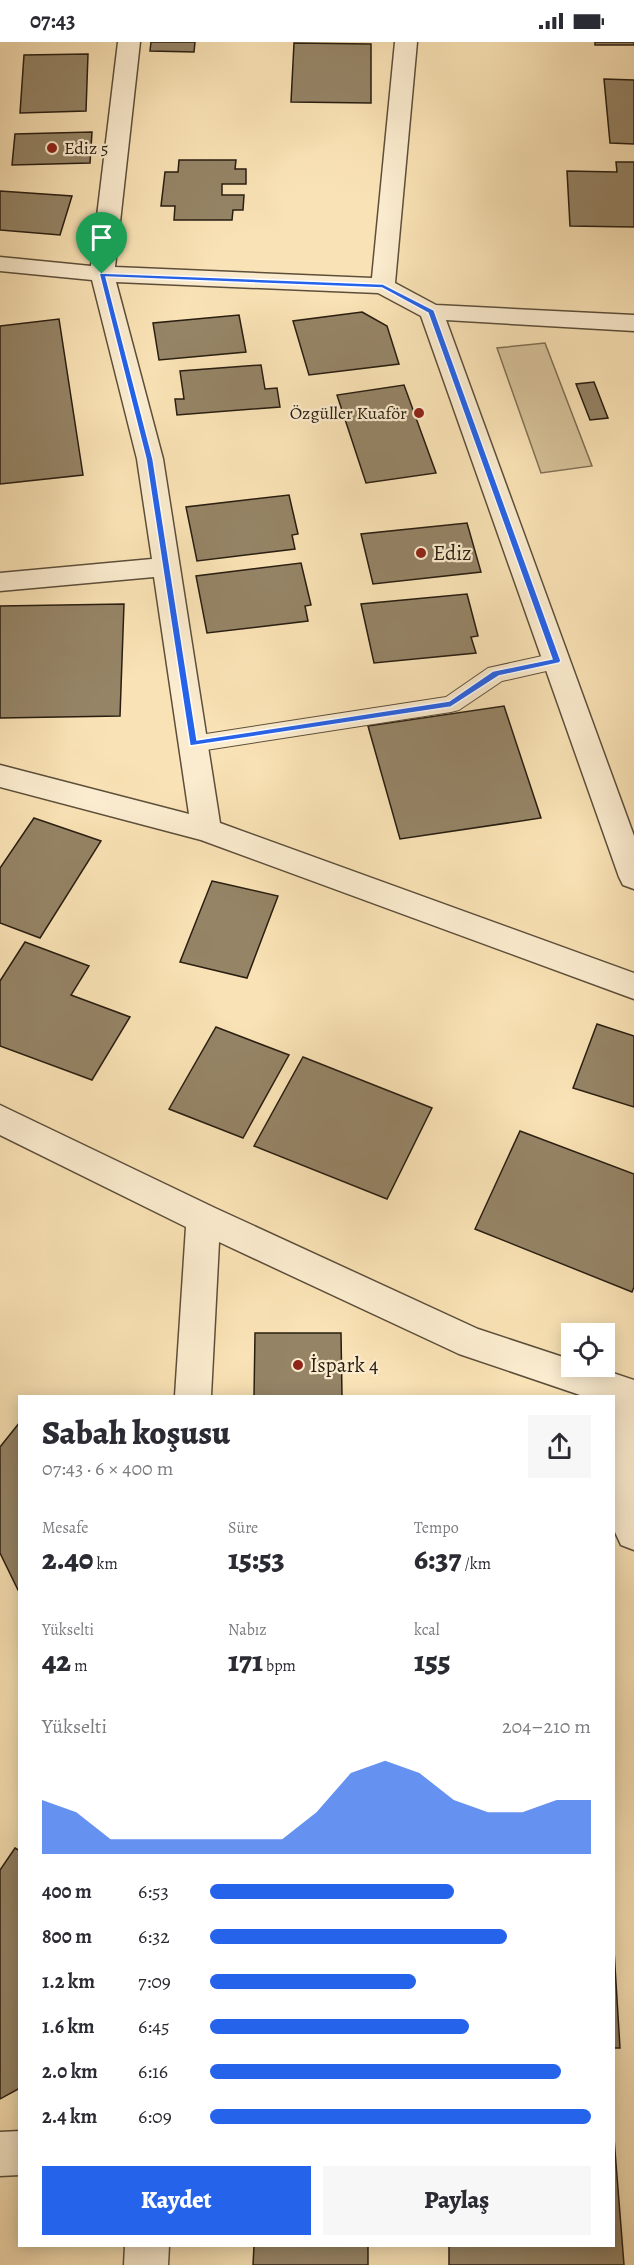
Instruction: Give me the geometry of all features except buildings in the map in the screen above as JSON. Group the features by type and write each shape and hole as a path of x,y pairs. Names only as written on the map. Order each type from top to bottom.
{"street":[{"path":"129,42 102,274 150,459 206,831"},
{"path":"383,286 406,42"},
{"path":"0,264 102,274 383,286 431,312 634,323"},
{"path":"431,312 634,877"},
{"path":"0,582 166,567"},
{"path":"3,782 206,831 634,986"},
{"path":"0,1119 203,1219 471,1343 627,1394 634,1532"},
{"path":"193,1395 203,1219"},
{"path":"0,2154 18,2153"},
{"path":"146,2265 147,2247"}],"lane":[{"path":"193,744 451,704 496,674 556,661"}],"shaded area":[{"path":"545,343 592,466 541,473 497,348"}],"place":[{"name":"Ediz 5","path":"52,148"},
{"name":"Özgüller Kuaför","path":"419,413"},
{"name":"Ediz","path":"421,553"},
{"name":"İspark 4","path":"298,1365"}],"route":[{"path":"102,274 383,286 431,312 556,661 496,674 451,704 193,744 150,459 102,274"}]}
